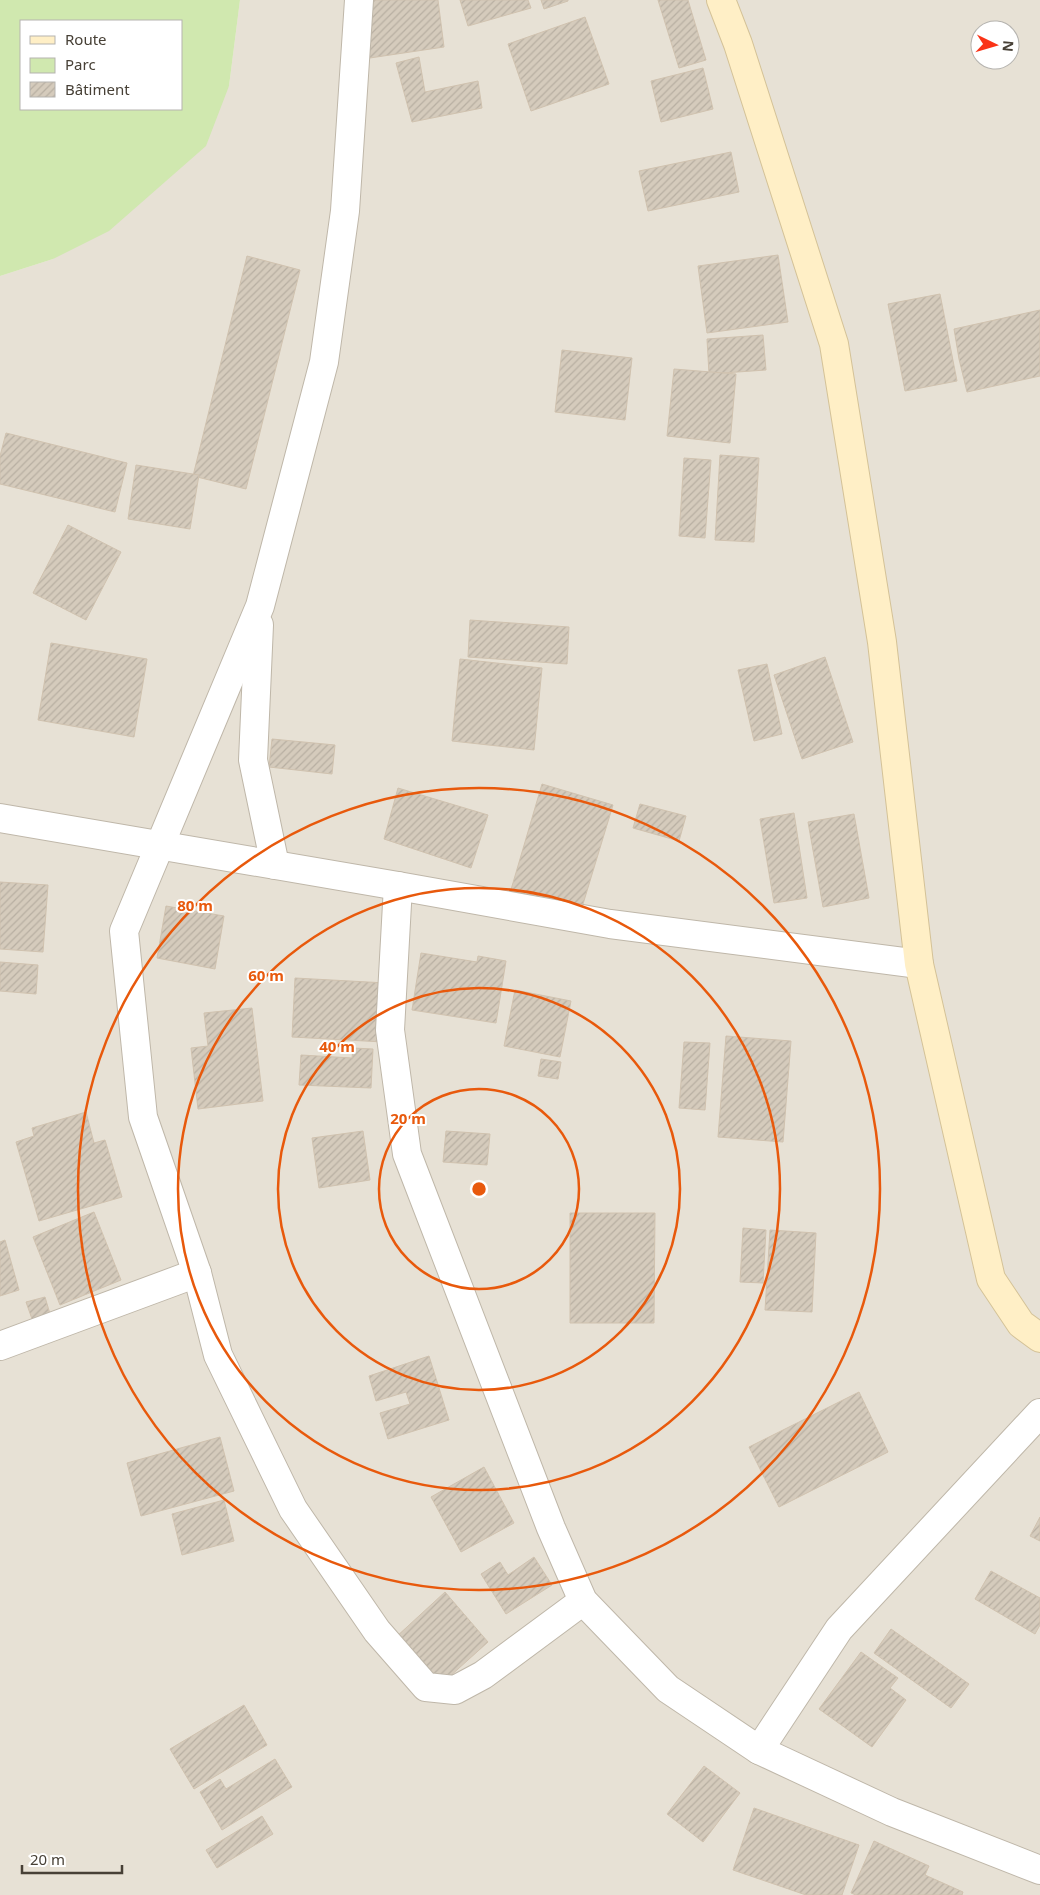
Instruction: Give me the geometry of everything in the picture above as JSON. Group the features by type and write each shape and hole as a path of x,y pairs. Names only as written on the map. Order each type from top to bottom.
{"main road":[{"path":"721,0 738,44 834,344 882,642 919,964 991,1279 1021,1324 1040,1338"}],"street":[{"path":"359,0 345,211 324,362 260,606 124,931 143,1118 197,1273 218,1355 293,1509 377,1631 426,1687 455,1690 483,1675 583,1601"},
{"path":"260,606 253,760 275,865"},
{"path":"0,818 610,924 919,964"},
{"path":"398,886 390,1030 407,1154 551,1528 583,1601 668,1689 759,1750 892,1812 1040,1870"},
{"path":"0,1346 197,1273"},
{"path":"759,1750 839,1629 1040,1413"}],"shaded area":[{"path":"240,0 1040,0 1040,1895 0,1895 0,276 53,259 229,86"}],"green space":[{"path":"0,0 240,0 229,86 206,146 109,231 53,259 0,276"}],"building":[{"path":"355,0 438,0 444,47 363,59"},
{"path":"460,0 528,0 531,8 468,26"},
{"path":"541,0 568,0 568,1 544,9"},
{"path":"658,0 688,0 706,60 679,68"},
{"path":"585,17 609,84 531,111 508,44"},
{"path":"419,57 425,92 478,81 482,108 412,122 396,63"},
{"path":"703,68 713,109 661,122 651,81"},
{"path":"731,152 739,192 648,211 639,171"},
{"path":"778,255 788,322 707,333 698,266"},
{"path":"247,256 300,270 246,489 193,476"},
{"path":"940,294 957,381 905,391 888,304"},
{"path":"1040,310 1040,376 967,392 954,329"},
{"path":"763,335 766,370 709,374 707,339"},
{"path":"562,350 632,358 625,420 555,412"},
{"path":"674,369 736,374 730,443 667,436"},
{"path":"6,433 127,463 115,512 0,484 0,456"},
{"path":"720,455 759,458 754,542 715,540"},
{"path":"684,458 711,460 705,538 679,536"},
{"path":"136,465 199,475 190,529 128,519"},
{"path":"68,525 121,552 86,620 33,593"},
{"path":"470,620 569,627 567,664 468,657"},
{"path":"51,643 147,659 134,737 38,720"},
{"path":"825,657 853,742 802,759 774,675"},
{"path":"460,659 542,668 534,750 452,741"},
{"path":"767,664 782,734 754,741 738,670"},
{"path":"272,739 335,745 332,774 269,767"},
{"path":"542,784 613,805 580,914 510,893"},
{"path":"398,788 488,815 471,868 384,839"},
{"path":"640,804 686,816 679,841 633,828"},
{"path":"794,813 807,898 774,903 760,819"},
{"path":"854,814 869,898 823,907 808,822"},
{"path":"0,882 48,885 43,952 0,949"},
{"path":"166,906 224,916 215,969 157,958"},
{"path":"421,953 477,962 478,956 506,961 496,1023 412,1010"},
{"path":"0,962 38,965 36,994 0,991"},
{"path":"295,978 386,983 383,1042 292,1037"},
{"path":"515,990 571,1001 560,1057 504,1046"},
{"path":"252,1008 263,1101 198,1109 191,1048 208,1046 204,1013"},
{"path":"726,1036 791,1041 783,1142 718,1137"},
{"path":"684,1042 710,1043 705,1110 679,1108"},
{"path":"353,1048 373,1049 371,1088 299,1085 301,1055 352,1058"},
{"path":"541,1059 561,1062 558,1079 538,1076"},
{"path":"86,1112 94,1143 105,1140 122,1197 39,1221 16,1142 34,1136 32,1128"},
{"path":"363,1131 370,1180 319,1188 312,1138"},
{"path":"446,1131 490,1134 487,1165 443,1162"},
{"path":"94,1212 121,1280 60,1305 33,1237"},
{"path":"570,1213 655,1213 654,1323 570,1323"},
{"path":"743,1228 766,1230 763,1283 740,1282"},
{"path":"770,1230 816,1233 812,1312 765,1310"},
{"path":"5,1240 19,1290 0,1296 0,1242"},
{"path":"45,1297 50,1314 32,1319 26,1302"},
{"path":"429,1356 449,1420 388,1439 380,1413 410,1404 406,1392 376,1401 369,1376"},
{"path":"859,1392 888,1452 779,1507 749,1447"},
{"path":"220,1437 234,1491 141,1516 127,1463"},
{"path":"484,1467 514,1523 461,1552 431,1497"},
{"path":"224,1500 234,1541 182,1555 172,1514"},
{"path":"1040,1517 1040,1541 1030,1536"},
{"path":"534,1557 552,1585 506,1614 481,1574 500,1562 508,1575"},
{"path":"991,1571 1040,1598 1040,1625 1035,1634 975,1599"},
{"path":"445,1592 488,1642 438,1687 395,1638"},
{"path":"891,1629 969,1684 951,1708 874,1653"},
{"path":"861,1652 898,1678 890,1688 906,1700 872,1747 819,1709"},
{"path":"244,1705 267,1745 194,1789 170,1749"},
{"path":"275,1759 292,1787 222,1830 200,1792 220,1779 226,1789"},
{"path":"704,1766 740,1793 703,1842 667,1814"},
{"path":"754,1808 859,1845 842,1895 806,1895 733,1870"},
{"path":"262,1816 273,1834 217,1868 206,1850"},
{"path":"874,1841 929,1866 925,1875 963,1892 962,1895 856,1895 851,1893"}]}
